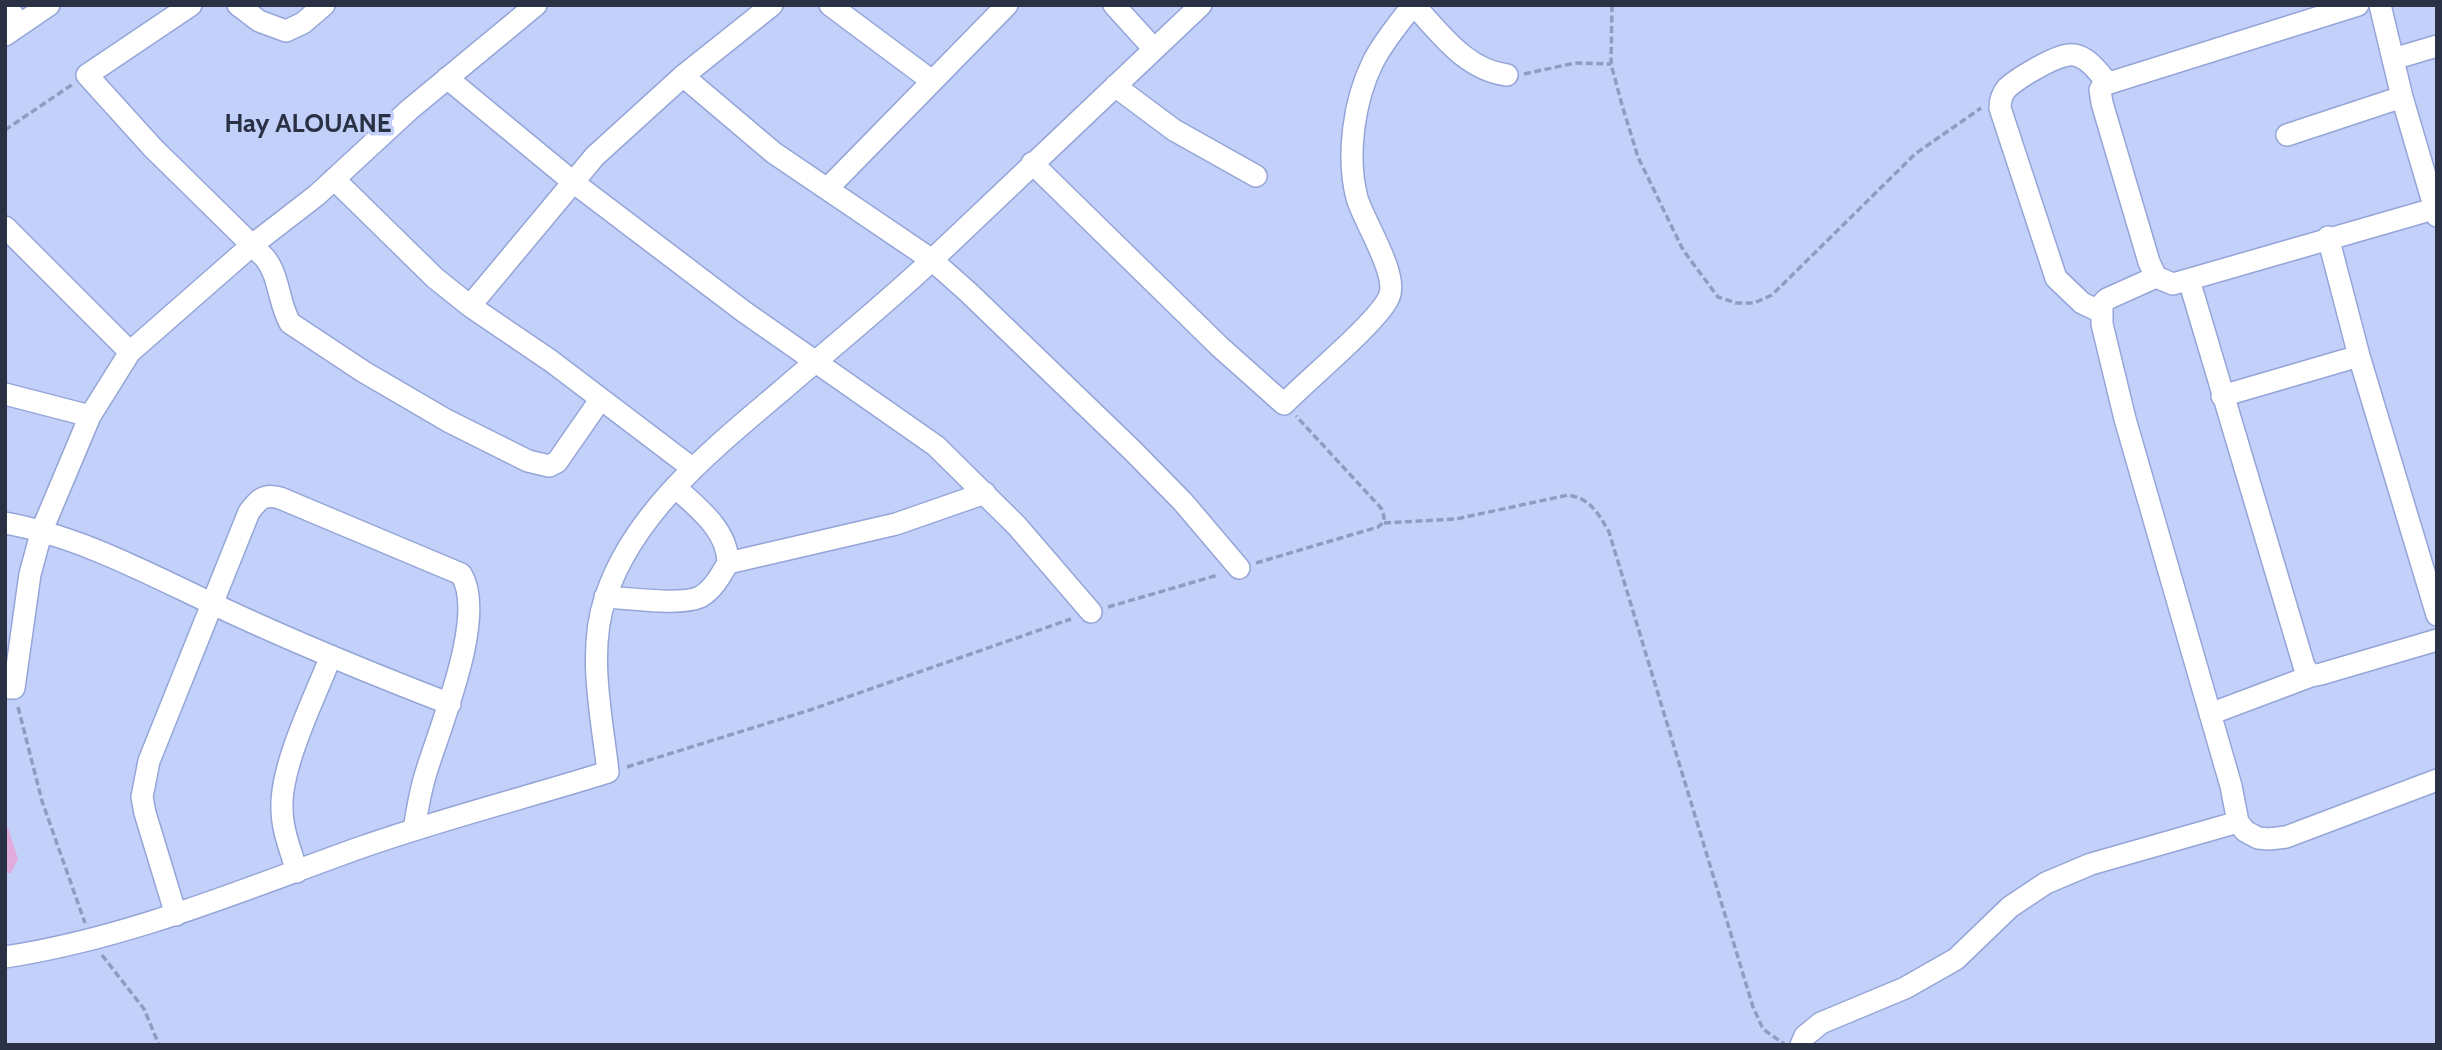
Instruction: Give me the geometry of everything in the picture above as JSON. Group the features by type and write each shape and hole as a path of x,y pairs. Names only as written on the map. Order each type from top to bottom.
{"street":[{"path":"5,6 13,29 49,5"},
{"path":"191,5 87,75 153,148 272,267 283,311 298,329 364,372 448,421 528,461 549,466 557,463 600,400"},
{"path":"238,5 258,22 286,31 303,23 324,5"},
{"path":"10,688 30,574 42,530 90,416 130,352 251,246 334,179 447,78 536,5"},
{"path":"470,306 573,182 621,132 683,76 772,5"},
{"path":"830,5 932,81"},
{"path":"827,189 1007,5"},
{"path":"1114,5 1154,50"},
{"path":"5,957 91,940 176,915 414,829 608,772 598,661 598,636 605,597 631,546 675,486 692,468 932,260 1201,5"},
{"path":"1032,163 1220,347 1284,404 1373,318 1389,297 1391,278 1357,198 1353,144 1364,84 1374,61 1414,5 1463,57 1480,68 1507,75"},
{"path":"2156,277 2100,90 2107,82 2358,5"},
{"path":"2380,5 2402,97 2436,211 2328,237 2173,284 2156,277 2111,296 2102,304 2101,312 2125,419 2161,535 2182,622 2231,786 2238,822 2245,831 2258,838 2286,837 2437,780"},
{"path":"2393,59 2437,46"},
{"path":"2101,312 2073,296 2056,278 2003,120 2001,99 2008,88 2062,55 2077,55 2084,59 2107,82"},
{"path":"683,76 774,153 932,260 1002,323 1133,451 1183,502 1239,568"},
{"path":"447,78 573,182 743,311 936,446 1057,568 1091,612"},
{"path":"1115,86 1174,130 1256,176"},
{"path":"2287,135 2402,97"},
{"path":"334,179 418,262 470,306 551,361 692,468"},
{"path":"5,226 15,249 130,352"},
{"path":"2328,237 2359,356 2437,615"},
{"path":"2189,280 2300,655 2311,676"},
{"path":"2222,396 2359,356"},
{"path":"5,394 90,416"},
{"path":"675,486 717,529 728,549 729,563"},
{"path":"605,597 690,600 709,590 729,563 897,524 985,494"},
{"path":"176,915 145,813 144,778 249,512 261,498 271,495 454,571 465,580 469,603 461,657 450,704 425,776 414,829"},
{"path":"5,523 42,530 99,552 331,656 450,704"},
{"path":"2210,714 2311,676 2437,640"},
{"path":"297,872 285,830 283,790 331,656"},
{"path":"1801,1045 1821,1023 1905,988 1956,959 2010,907 2046,883 2091,864 2238,822"}],"path":[{"path":"1612,5 1611,64 1638,157 1683,250 1718,297 1736,303 1754,303 1772,295 1915,153 1967,115 2001,99"},
{"path":"1507,75 1575,63 1611,64"},
{"path":"5,130 87,75"},
{"path":"1284,404 1381,508 1385,516 1384,523"},
{"path":"608,772 810,710 1091,612 1384,523 1456,519 1568,495 1582,498 1595,508 1609,532 1753,1007 1763,1029 1786,1045"},
{"path":"10,688 42,802 91,940 144,1009 159,1045"}],"shaded area":[{"path":"5,819 18,859 11,873 5,873"}],"district":[{"name":"Hay ALOUANE","path":"308,124"}]}
